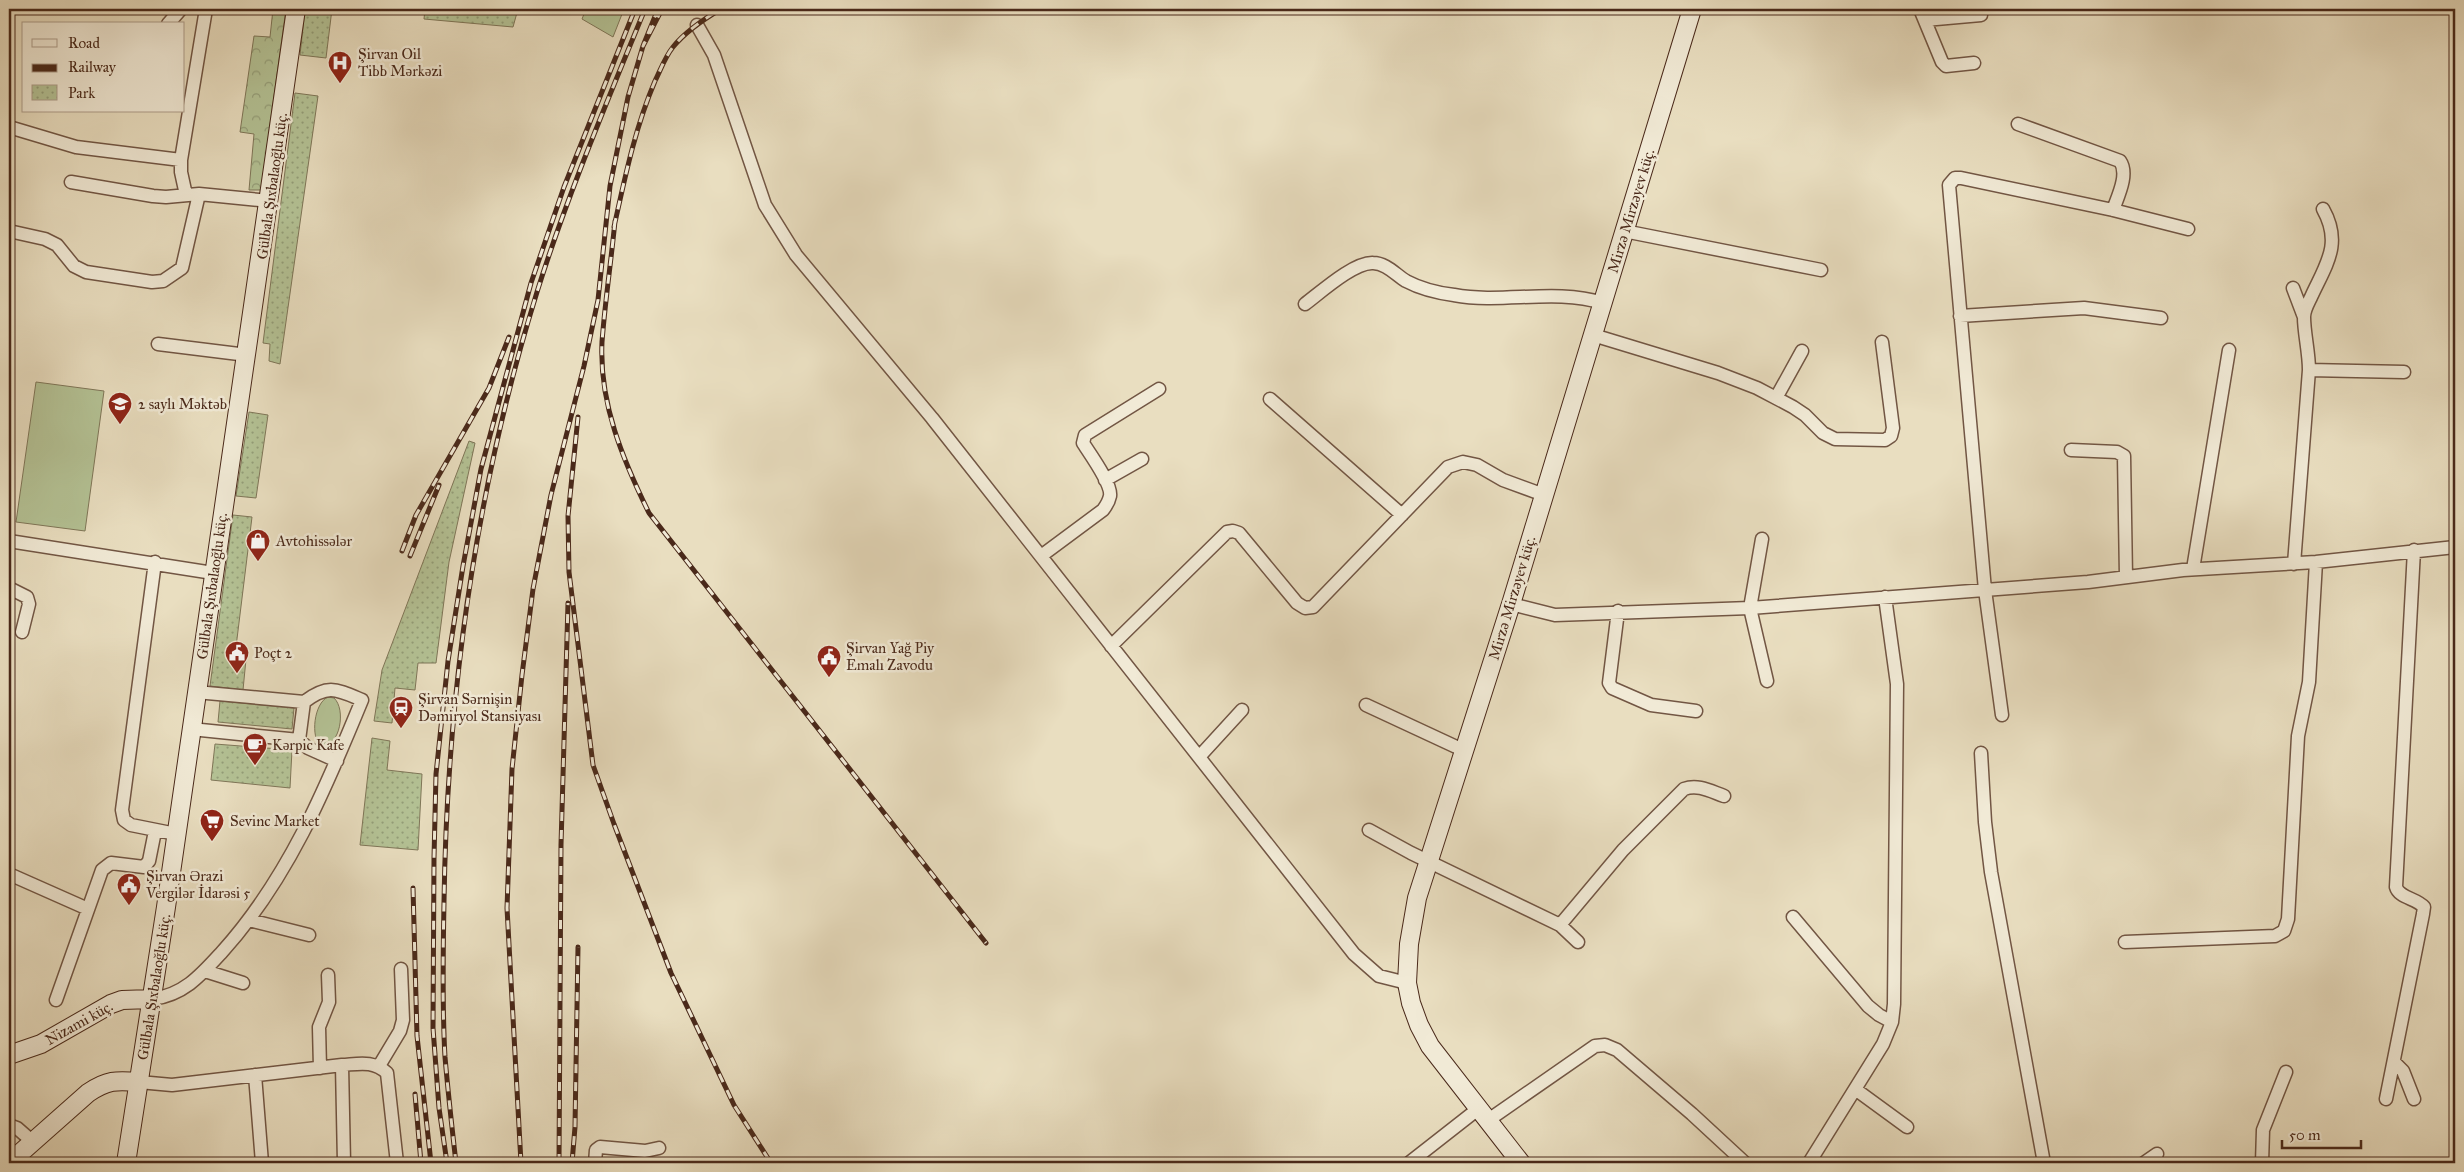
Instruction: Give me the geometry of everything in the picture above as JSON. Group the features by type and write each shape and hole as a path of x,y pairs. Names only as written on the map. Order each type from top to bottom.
{"main road":[{"name":"Gülbala Şıxbalaoğlu küç.","path":"126,1163 270,201 296,9"},
{"name":"Mirzə Mirzəyev küç.","path":"1521,1163 1430,1046 1416,1017 1407,983 1411,924 1428,862 1511,604 1692,9"},
{"name":"Nizami küç.","path":"9,1055 41,1044 116,1002 152,999"},
{"path":"9,1163 88,1092 99,1085 110,1081 139,1082"}],"street":[{"path":"170,22 181,9"},
{"path":"9,231 45,238 57,245 74,266 86,272 152,282 163,281 182,268 192,194 180,172 181,160 206,9"},
{"path":"1974,64 1946,66 1942,62 1922,15 1981,15"},
{"path":"697,25 707,39 714,55 757,185 780,232 796,255 932,418 1354,954 1379,976 1407,983"},
{"path":"2018,124 2120,161 2124,167 2124,175 2113,210"},
{"path":"9,127 76,147 181,160"},
{"path":"2002,715 1985,590 1948,191 1951,180 1961,178 2113,210 2188,229"},
{"path":"71,182 153,196 192,194 270,201"},
{"path":"2304,317 2306,306 2331,254 2334,236 2331,223 2323,209"},
{"path":"1624,231 1822,270"},
{"path":"1305,304 1349,272 1373,262 1384,266 1406,281 1428,290 1455,296 1483,298 1566,296 1585,298 1602,304"},
{"path":"2294,288 2304,317 2309,348 2309,370 2294,564"},
{"path":"1960,316 2084,308 2160,318"},
{"path":"1593,335 1718,373 1757,388 1805,415 1823,433 1835,439 1885,440 1891,436 1893,428 1882,342"},
{"path":"158,344 247,355"},
{"path":"1776,398 1802,350"},
{"path":"2193,569 2229,350"},
{"path":"2309,370 2404,372"},
{"path":"1041,556 1103,510 1111,494 1083,443 1085,435 1160,389"},
{"path":"1270,399 1402,515"},
{"path":"2071,450 2117,452 2124,456 2126,577"},
{"path":"1105,480 1142,459"},
{"path":"1111,646 1227,532 1239,533 1297,603 1305,608 1313,607 1448,467 1463,462 1477,465 1503,480 1544,496"},
{"path":"1762,539 1750,608 1766,681"},
{"path":"9,541 155,562 213,573"},
{"path":"1511,604 1555,614 1750,608 1985,590 2193,569 2294,564 2414,550 2455,548"},
{"path":"2386,1099 2424,907 2420,903 2401,894 2396,886 2414,550"},
{"path":"155,562 122,810 124,820 131,825 155,832 176,834"},
{"path":"2125,942 2275,936 2284,931 2288,919 2298,736 2311,659 2316,562"},
{"path":"9,588 27,597 29,604 22,632"},
{"path":"1809,1163 1883,1044 1892,1022 1894,1004 1897,684 1885,597"},
{"path":"1618,611 1609,682 1612,688 1651,705 1696,711"},
{"path":"152,999 178,993 190,985 205,971 250,920 300,841 338,761 362,700 330,690 318,691 304,702 196,692"},
{"path":"299,740 304,702"},
{"path":"1366,705 1465,751"},
{"path":"1199,757 1242,710"},
{"path":"192,729 299,740 308,748 338,761"},
{"path":"1981,753 1985,822 1991,872 2044,1163"},
{"path":"1560,925 1623,850 1684,789 1701,787 1724,796"},
{"path":"1369,830 1428,862 1560,925 1578,942"},
{"path":"56,1000 102,870 112,863 144,866 149,861 155,832"},
{"path":"9,874 88,909"},
{"path":"1793,917 1868,1006 1892,1022"},
{"path":"250,920 309,935"},
{"path":"379,1066 400,1031 403,1020 401,969"},
{"path":"205,971 243,983"},
{"path":"320,1068 319,1027 329,1002 328,975"},
{"path":"1409,1163 1595,1046 1605,1046 1617,1050 1692,1114 1745,1163"},
{"path":"2394,1062 2402,1071 2414,1099"},
{"path":"139,1082 172,1085 342,1065 367,1063 379,1066 387,1073 397,1163"},
{"path":"342,1065 344,1163"},
{"path":"2262,1163 2263,1130 2286,1072"},
{"path":"255,1075 262,1163"},
{"path":"1855,1089 1907,1127"},
{"path":"9,1125 17,1128 33,1142"},
{"path":"595,1163 596,1150 600,1147 645,1150 659,1148"},
{"path":"2144,1163 2157,1154"}],"green space":[{"path":"273,9 286,9 261,190 249,190 254,134 240,132 254,36 270,37"},
{"path":"305,9 332,9 326,58 300,55"},
{"path":"425,9 518,9 513,27 424,19"},
{"path":"586,9 624,9 613,37 582,19"},
{"path":"295,93 318,96 280,364 269,361 270,344 263,343"},
{"path":"36,382 104,391 85,531 16,522"},
{"path":"249,412 268,415 256,498 236,496"},
{"path":"469,441 475,443 449,562 436,663 418,663 415,690 395,688 392,723 374,721 382,670"},
{"path":"233,515 252,517 236,647 247,649 243,690 210,686"},
{"path":"328,697 334,698 338,703 340,726 333,740 328,745 321,747 315,736 315,720 319,706"},
{"path":"220,701 294,708 292,729 218,722"},
{"path":"372,738 390,741 387,770 422,774 418,850 360,845"},
{"path":"215,744 292,750 290,788 211,780"}],"railway":[{"path":"447,1163 439,1108 433,1028 436,774 448,661 463,566 481,469 531,283 564,187 635,9"},
{"path":"456,1163 444,1038 444,902 451,748 469,594 497,441 537,292 574,185 645,9"},
{"path":"658,9 643,46 662,9"},
{"path":"614,227 636,135 663,63 673,47 689,31 721,9"},
{"path":"521,1163 507,908 512,769 522,675 533,589 551,495 584,366 598,300 610,186 628,97 643,46"},
{"path":"615,221 602,342 604,387 622,452 649,513 986,943"},
{"path":"402,551 416,515 489,388 509,337"},
{"path":"578,417 568,516 569,572 593,765 671,973 734,1105 771,1163"},
{"path":"410,556 439,485"},
{"path":"559,1163 561,845 568,603"},
{"path":"413,888 417,1036 431,1163"},
{"path":"572,1163 575,1127 578,947"},
{"path":"415,1094 421,1163"}],"place":[{"name":"Şirvan Oil Tibb Mərkəzi","path":"340,84"},
{"name":"2 saylı Məktəb","path":"120,425"},
{"name":"Avtohissələr","path":"258,562"},
{"name":"Poçt 2","path":"237,674"},
{"name":"Şirvan Yağ Piy Emalı Zavodu","path":"829,678"},
{"name":"Şirvan Sərnişin Dəmiryol Stansiyası","path":"401,729"},
{"name":"Kərpic Kafe","path":"255,766"},
{"name":"Sevinc Market","path":"212,842"},
{"name":"Şirvan Ərazi Vergilər İdarəsi 5","path":"129,906"}]}
